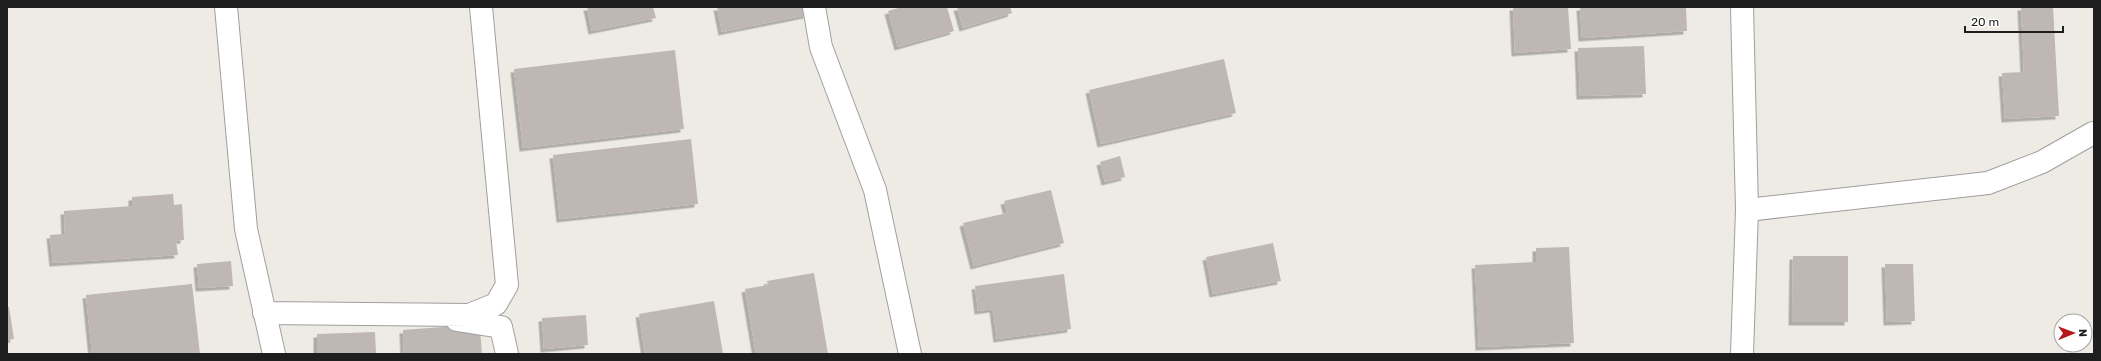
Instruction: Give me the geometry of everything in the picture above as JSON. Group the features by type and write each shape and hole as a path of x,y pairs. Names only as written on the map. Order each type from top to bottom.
{"street":[{"path":"226,7 246,229 274,354"},
{"path":"264,313 469,315 496,304 507,285 481,7"},
{"path":"814,7 821,47 875,190 910,354"},
{"path":"1742,7 1747,210 1742,354"},
{"path":"1747,210 1988,183 2042,162 2093,134"},
{"path":"424,315 501,327 506,354"}],"building":[{"path":"587,7 653,7 656,18 592,31"},
{"path":"717,7 806,7 807,15 722,32"},
{"path":"902,7 947,7 954,31 898,47 888,11"},
{"path":"957,7 1010,7 1012,13 963,28"},
{"path":"1513,7 1568,7 1571,49 1515,53"},
{"path":"1580,7 1686,7 1687,31 1582,38"},
{"path":"2021,7 2053,7 2059,116 2005,119 2002,73 2024,72"},
{"path":"1644,46 1646,94 1580,96 1578,48"},
{"path":"675,50 684,129 523,148 514,69"},
{"path":"1224,59 1236,113 1101,144 1089,90"},
{"path":"691,139 698,204 560,219 553,155"},
{"path":"1120,156 1125,177 1105,182 1100,162"},
{"path":"1051,190 1064,243 974,266 963,223 1007,213 1004,201"},
{"path":"173,194 174,205 182,204 184,240 176,241 178,255 53,263 50,235 65,234 64,211 132,206 132,197"},
{"path":"1273,243 1281,281 1213,294 1206,257"},
{"path":"1569,247 1574,343 1479,347 1475,265 1536,262 1536,248"},
{"path":"1793,256 1848,256 1848,322 1792,322"},
{"path":"231,261 233,286 199,288 197,264"},
{"path":"1885,264 1913,264 1915,321 1887,322"},
{"path":"814,273 828,354 756,354 745,289 768,285 767,281"},
{"path":"1064,274 1071,329 997,339 993,309 978,311 975,286"},
{"path":"192,284 200,354 92,354 86,295"},
{"path":"714,301 723,354 645,354 639,314"},
{"path":"7,307 9,307 14,339 7,340"},
{"path":"586,315 588,345 544,349 542,318"},
{"path":"455,326 480,329 482,354 404,354 403,330"},
{"path":"375,332 376,354 317,354 317,334"}]}
